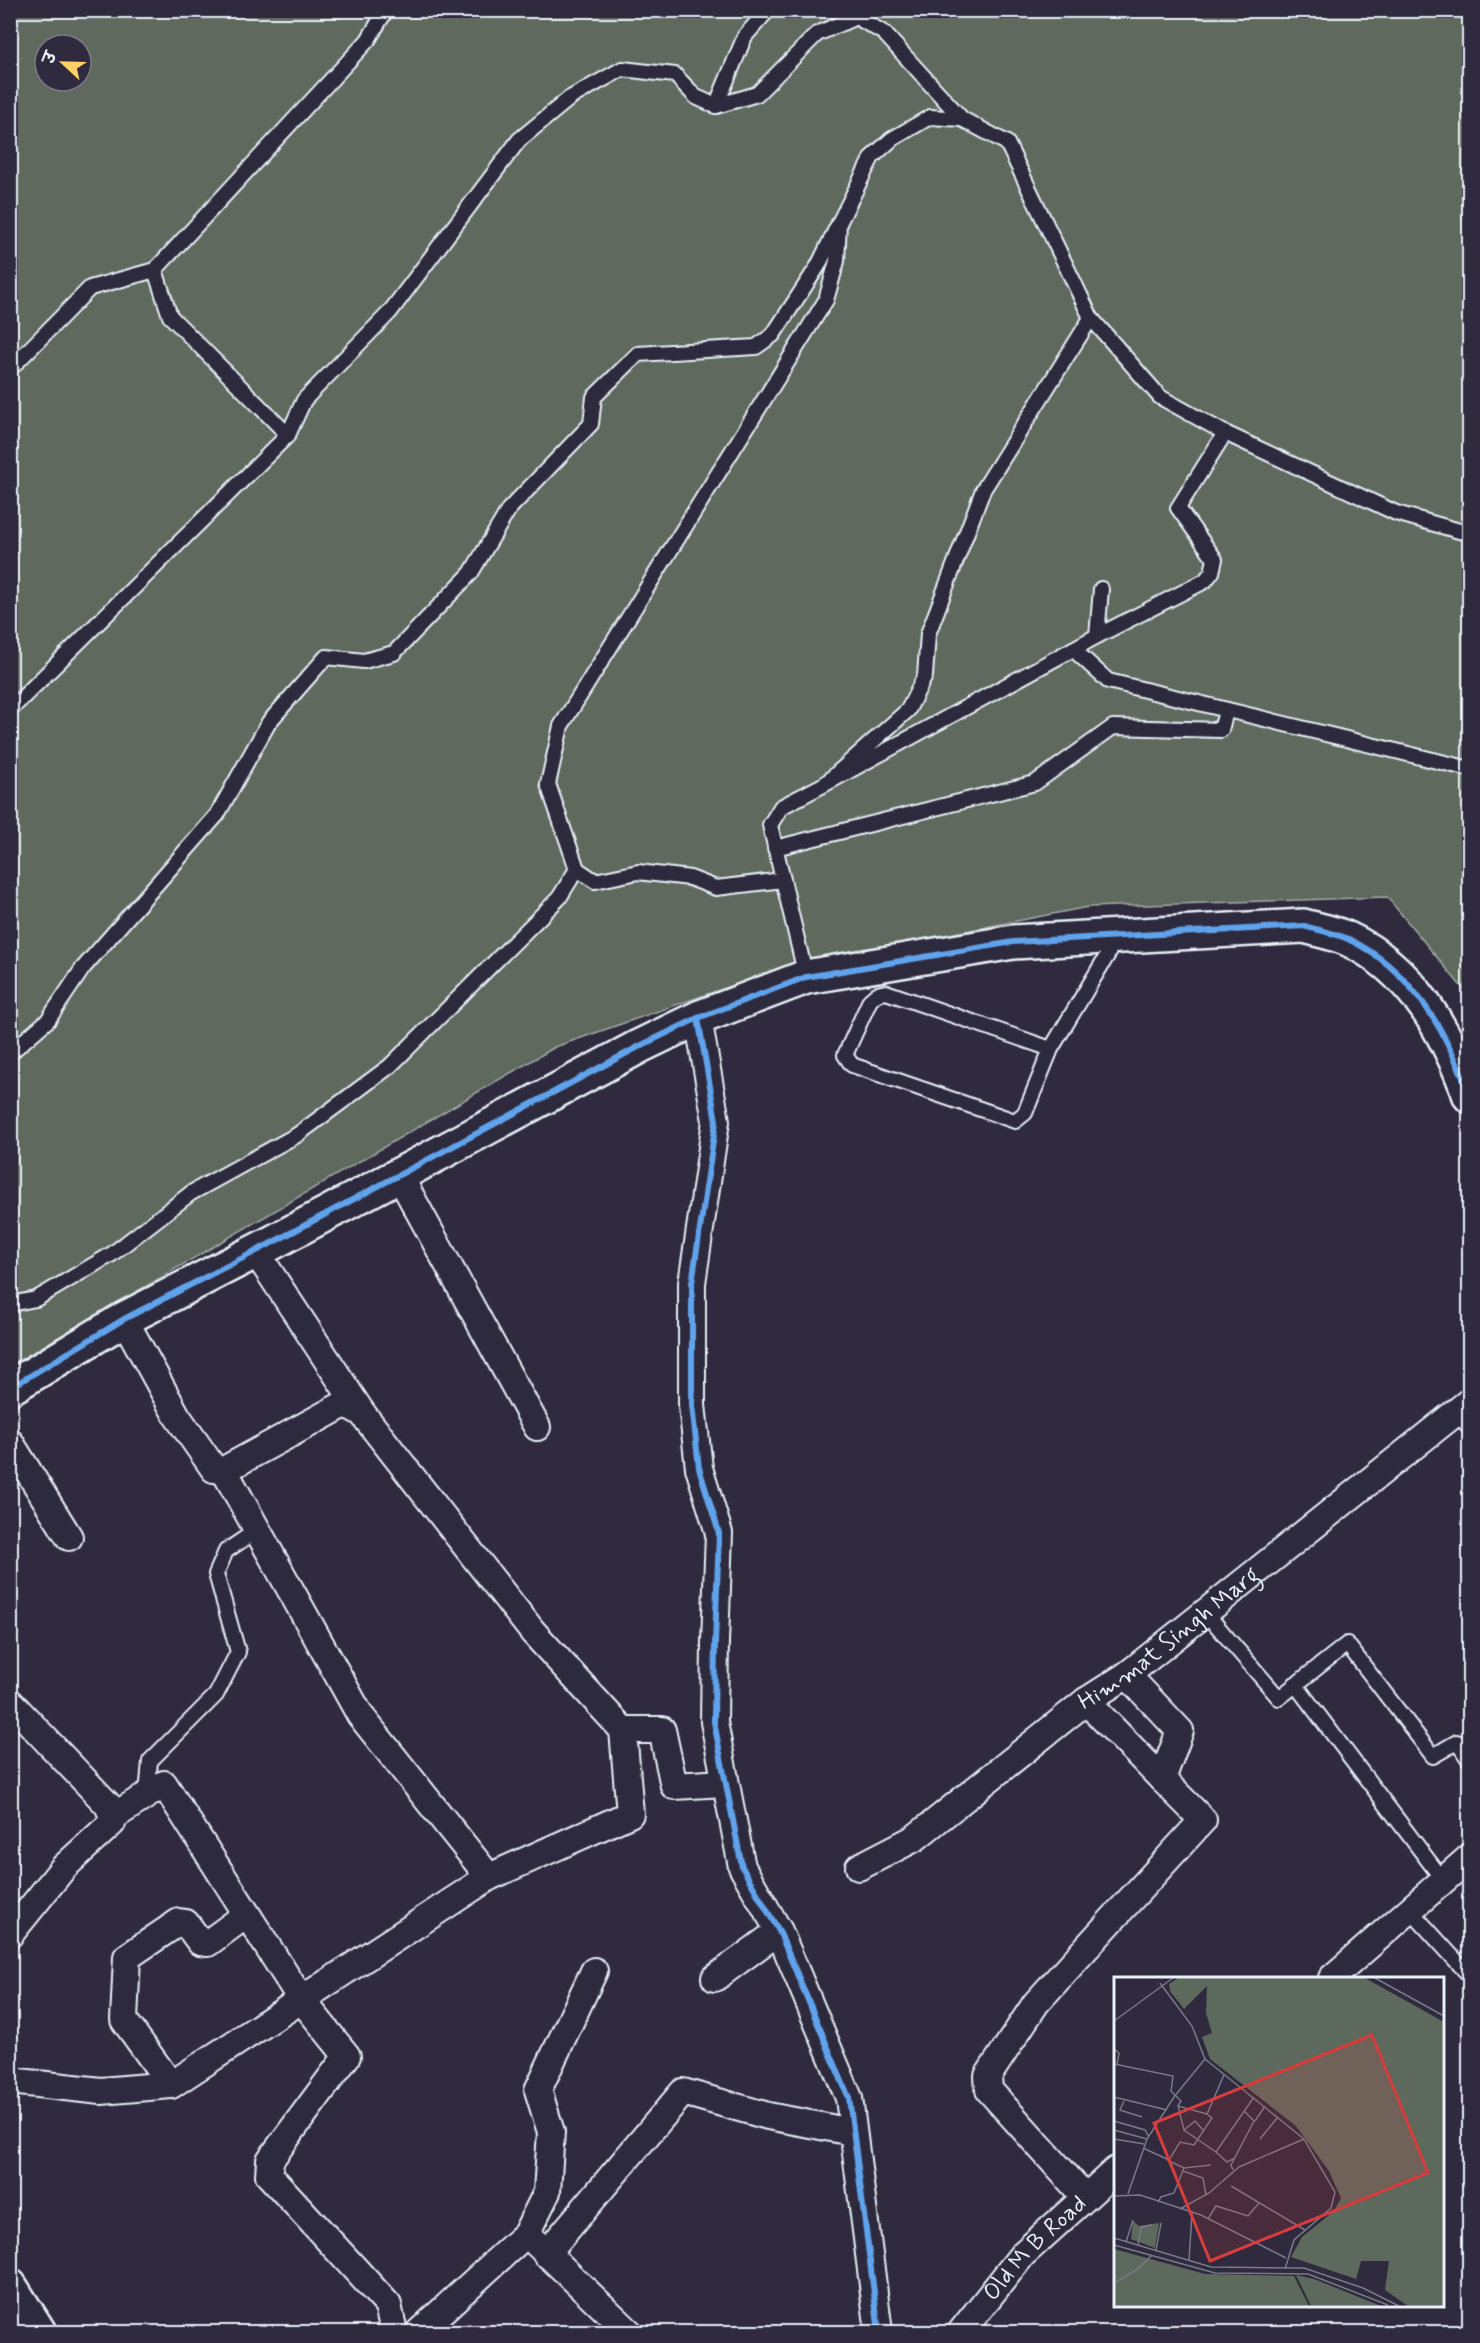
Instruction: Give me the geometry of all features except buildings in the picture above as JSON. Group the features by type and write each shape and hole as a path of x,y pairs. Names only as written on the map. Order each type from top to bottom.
{"street":[{"path":"10,1388 124,1319 256,1252 640,1046 698,1018 806,977 875,980 1013,942 1304,926 1347,938 1382,958 1411,987 1438,1024 1470,1096"},
{"path":"698,1018 716,1121 692,1283 692,1405 699,1468 719,1533 714,1722 742,1867 779,1931 849,2098 879,2332"},
{"path":"399,1175 537,1427"},
{"path":"10,2081 101,2091 171,2085 489,1877 630,1814 623,1730 533,1632 363,1413 256,1252"},
{"path":"124,1319 190,1436 210,1466 219,1471 341,1406 348,1405 363,1413"},
{"name":"Himmat Singh Marg","path":"859,1867 915,1838 1086,1701 1127,1675 1205,1612 1465,1414"},
{"path":"10,1442 69,1537"},
{"path":"224,1470 360,1715 489,1877"},
{"path":"1127,1675 1180,1731 1162,1779"},
{"path":"1084,2197 989,2090 988,2076 1036,2003 1203,1820 1086,1701"},
{"path":"10,1702 108,1805 113,1816 112,1823 106,1830 64,1867 10,1934"},
{"path":"623,1730 662,1730 674,1786 724,1783"},
{"path":"113,1816 164,1784 301,1999 347,2056 270,2160 269,2175 388,2305 394,2332"},
{"path":"1333,1977 1470,1857"},
{"path":"171,2085 124,2020 127,1957 179,1922 186,1923 200,1942 207,1943 246,1915"},
{"path":"715,1978 779,1931"},
{"path":"419,2332 526,2234 547,2192 551,2132 538,2090 594,1971"},
{"path":"546,2254 684,2092 768,2116 852,2132"},
{"name":"Old M B Road","path":"969,2330 1023,2254 1114,2172"},
{"path":"526,2234 629,2332"},
{"path":"10,2286 39,2332"}],"lane":[{"path":"10,369 90,288 155,270 368,40 386,10"},
{"path":"716,106 745,36 768,10"},
{"path":"10,710 288,435 303,400 390,312 519,140 570,98 622,69 675,75 696,97 716,106 757,94 817,34 856,17 884,33 963,119 1007,143 1091,318 1160,397 1226,433 1396,513 1470,534"},
{"path":"10,1053 48,1020 83,968 217,815 269,722 326,657 364,661 394,653 471,573 509,509 591,424 594,397 638,354 756,347 773,334 818,266 872,157 892,139 930,117 963,119"},
{"path":"783,880 716,888 690,878 638,872 595,881 577,869 548,784 561,726 826,300 837,261 839,223"},
{"path":"155,270 170,316 288,435"},
{"path":"825,784 908,710 925,676 928,634 983,490 1091,318"},
{"path":"806,977 770,825 781,807 1097,636 1205,581 1212,572 1215,559 1178,508 1226,433"},
{"path":"1097,636 1101,589"},
{"path":"1073,649 1108,681 1470,769"},
{"path":"775,848 1035,783 1113,727 1221,730 1226,711"},
{"path":"10,1304 36,1299 112,1254 191,1193 297,1135 390,1066 559,898 577,869"},
{"path":"875,980 870,1000 845,1055 852,1065 1016,1121 1025,1113 1051,1049 1108,954 1111,936"},
{"path":"875,980 886,992 1051,1049"},
{"path":"147,1795 150,1761 216,1695 238,1652 216,1574 226,1551 257,1530"},
{"path":"1205,1612 1279,1698 1347,1644 1433,1756 1458,1742 1470,1761"},
{"path":"1295,1684 1443,1880"},
{"path":"1410,1910 1470,1976"}],"green space":[{"path":"10,11 1469,11 1469,996 1387,897 1088,907 791,965 555,1047 11,1365"}],"cycle path":[{"path":"10,1388 124,1319 268,1245 640,1046 698,1018 806,977 1013,942 1304,926 1348,939 1391,967 1409,985 1438,1026 1470,1096"},
{"path":"698,1018 716,1121 692,1283 692,1405 699,1468 719,1533 714,1722 742,1867 779,1931 849,2098 879,2332"}]}
